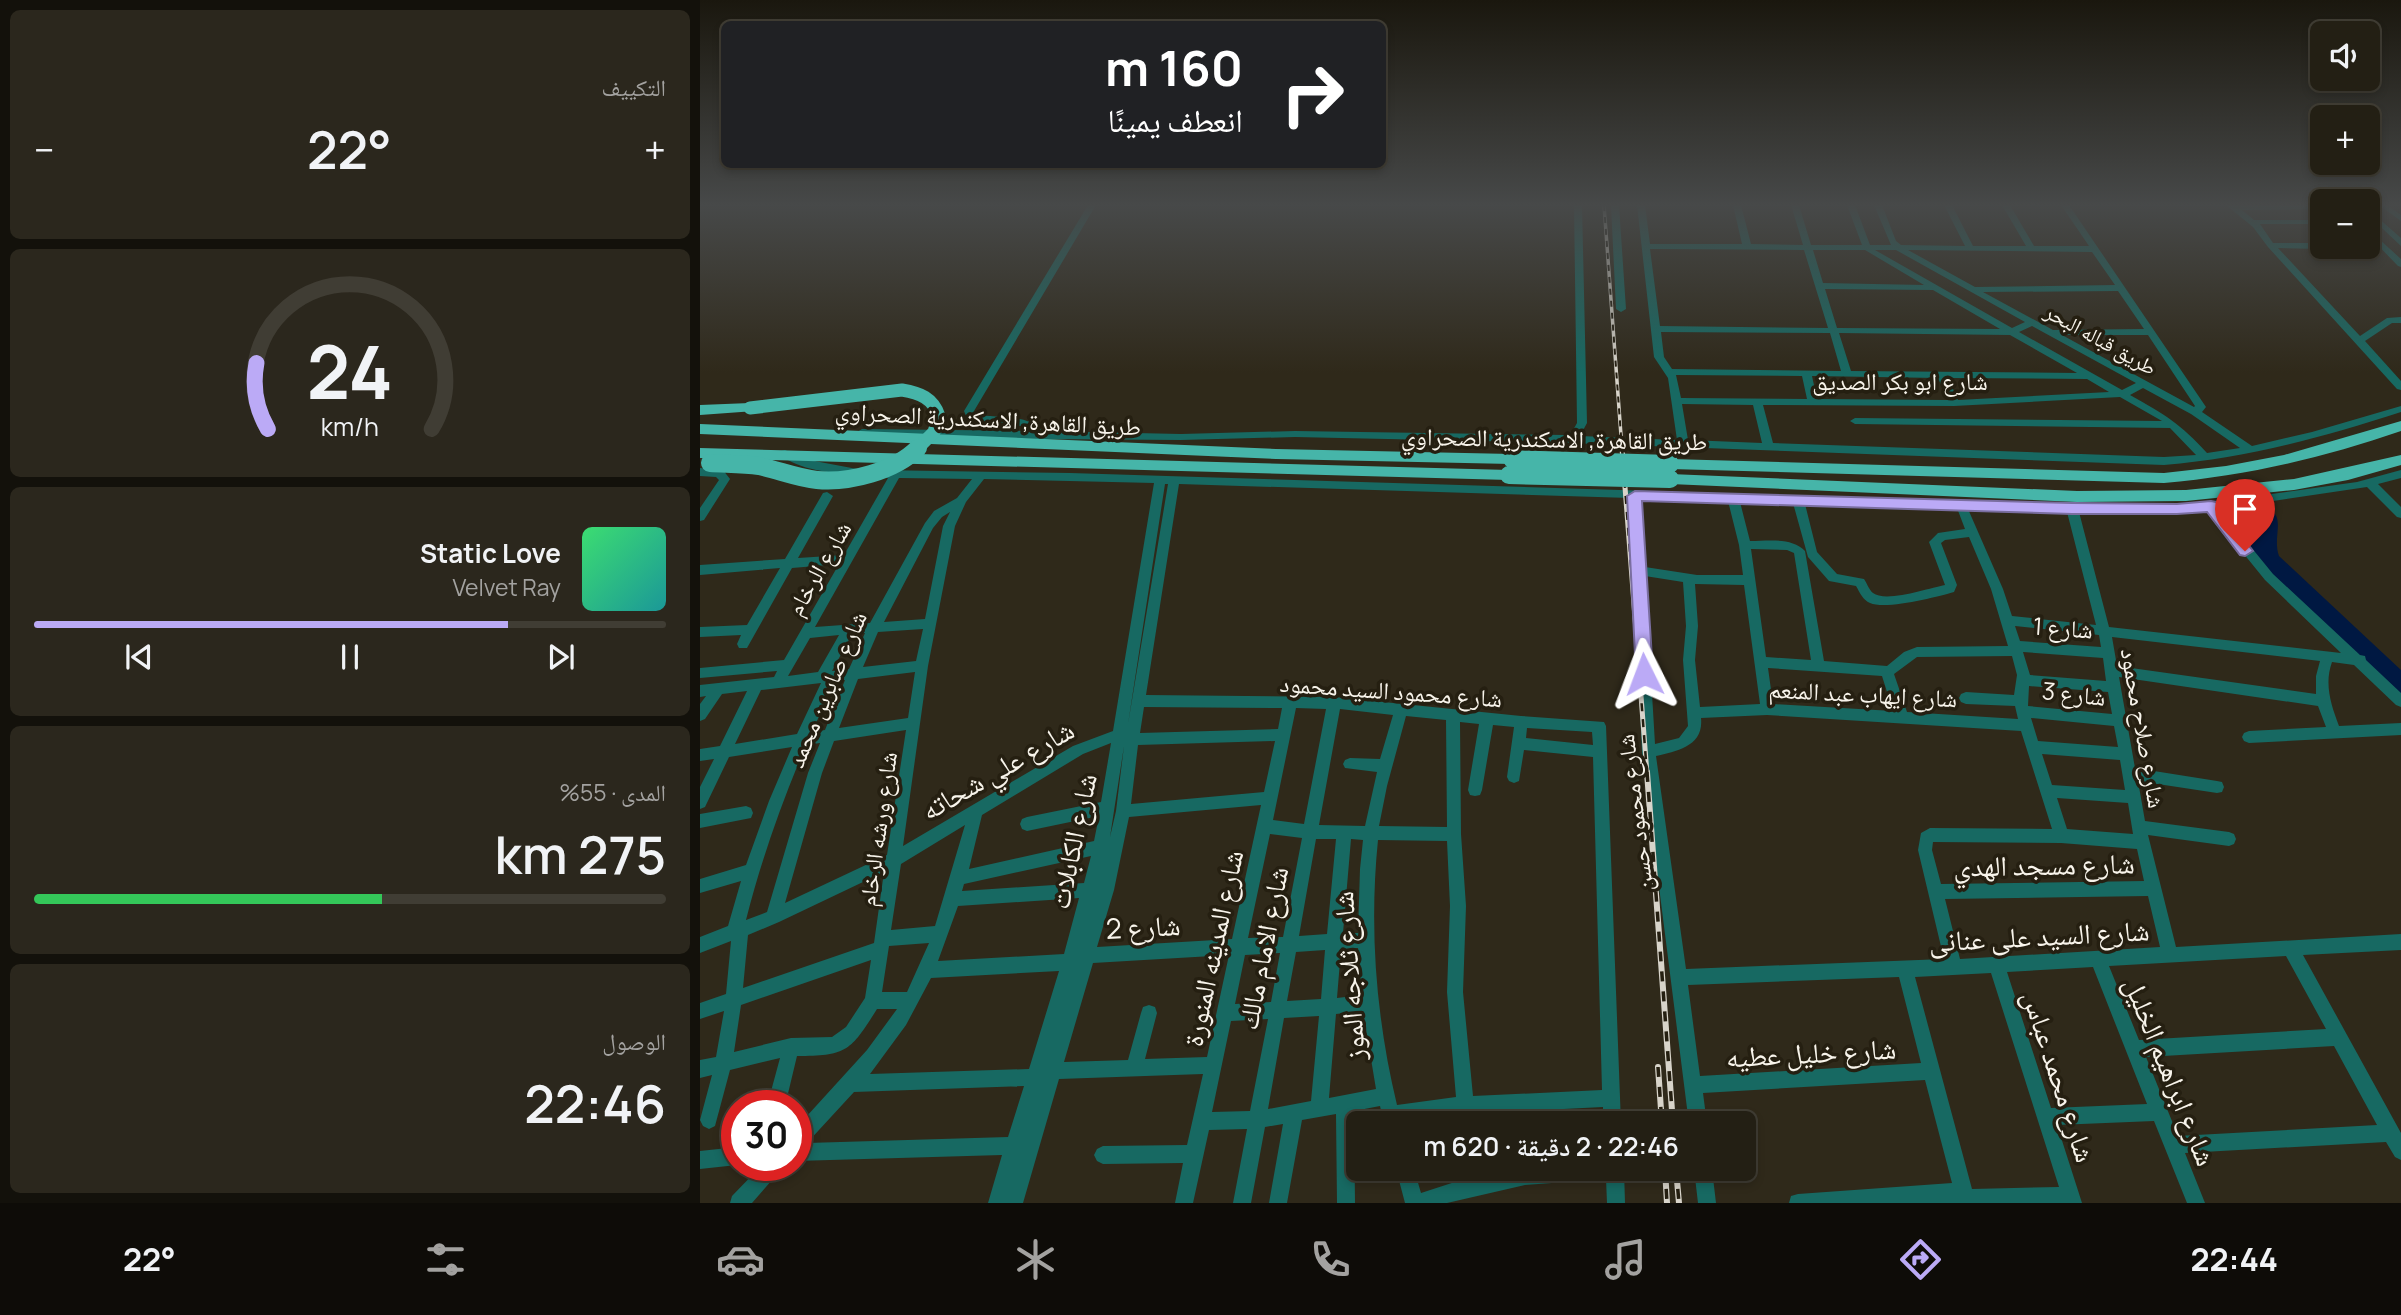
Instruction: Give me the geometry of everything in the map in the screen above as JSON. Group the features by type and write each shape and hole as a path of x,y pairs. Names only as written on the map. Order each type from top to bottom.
{"highway":[{"path":"700,410 750,408 895,389 926,397 934,403 939,416 930,437 912,454 888,467 852,478 818,480 757,466 702,463"},
{"name":"طريق القاهرة, الاسكندرية الصحراوي","path":"702,463 785,454 1670,472 2164,478 2232,472 2280,463 2401,426"},
{"name":"طريق القاهرة, الاسكندرية الصحراوي","path":"700,429 833,433 1510,467"},
{"name":"طريق القاهرة, الاسكندرية الصحراوي","path":"1670,472 2143,498 2279,486 2352,473 2401,460"}],"street":[{"path":"1040,436 1029,425 976,418 971,416 969,411 1058,261"},
{"path":"1568,439 1577,434 1582,423 1579,261"},
{"path":"1618,261 1621,309"},
{"path":"1647,261 1660,361 1673,378 1683,443"},
{"path":"1812,261 1847,375"},
{"name":"طريق قباله البحر","path":"1890,261 2174,425 2205,458"},
{"name":"طريق قباله البحر","path":"1924,261 2195,412 2251,451"},
{"path":"2103,261 2202,407 2195,412"},
{"path":"2287,261 2401,387"},
{"path":"1820,286 1933,288"},
{"path":"1976,289 2121,288"},
{"path":"2359,341 2390,320 2401,320"},
{"path":"1657,329 2011,332 2034,322"},
{"path":"2051,332 2150,332"},
{"path":"1668,372 2090,376"},
{"path":"1807,375 1813,402"},
{"path":"1942,375 1954,403"},
{"path":"2123,394 2144,383"},
{"name":"شارع ابو بكر الصديق","path":"1677,401 1954,403 2123,394"},
{"path":"1757,401 1768,446"},
{"path":"833,433 910,431 1040,436 1191,437 1295,434 1568,439 2120,460 2205,458 2251,451 2287,444 2401,409"},
{"path":"1855,421 2174,425"},
{"path":"785,454 801,462 827,468 895,475 2072,508 2177,509 2211,506 2370,483 2401,474"},
{"path":"700,517 724,479 702,463"},
{"name":"شارع الرخام","path":"778,682 895,475"},
{"name":"شارع ورشه الرخام","path":"700,1069 791,1047 829,1046 846,1040 873,1001 922,666 949,526 961,500 980,477"},
{"name":"شارع الكابلات","path":"997,1203 1014,1146 1046,1075 1089,955 1116,809 1167,482"},
{"path":"2370,483 2387,503 2401,514"},
{"path":"743,644 827,496"},
{"name":"شارع محمود حسن","path":"1635,496 1649,752 1697,1111"},
{"path":"1732,498 1745,545 1767,709"},
{"name":"شارع صابرين محمد","path":"773,917 803,809 854,673 874,628 929,526 938,514 961,500"},
{"path":"1798,500 1812,554 1833,578 1860,582 1867,595 1875,600 1905,600 1925,593 1948,591 1951,585 1935,542 1942,536 1971,532"},
{"path":"1961,505 1997,589 2025,680 2022,706 2061,836"},
{"path":"2211,506 2269,577 2401,701"},
{"name":"شارع صلاح محمود","path":"2072,508 2104,630 2133,797 2170,956"},
{"name":"شارع الكابلات","path":"1126,738 1139,701 1158,539"},
{"path":"1745,545 1793,547 1799,551 1818,666"},
{"path":"700,570 847,559"},
{"path":"1638,570 1689,579 1750,580"},
{"path":"1649,752 1683,743 1695,727 1689,660 1692,626 1689,579"},
{"path":"2006,620 2360,660"},
{"path":"805,634 931,623"},
{"path":"700,632 751,630"},
{"path":"709,1120 725,1062 736,1001 738,930 750,871 800,742 848,630"},
{"name":"شارع 1","path":"1887,671 1893,670 1905,657 1917,652 2015,649 2108,653"},
{"path":"2328,657 2321,677 2323,701 2334,731"},
{"path":"1760,662 1887,671 1902,717"},
{"path":"700,673 787,665"},
{"path":"700,691 922,666"},
{"path":"2111,671 2323,701"},
{"path":"2025,680 2113,687"},
{"path":"700,802 757,684"},
{"path":"700,715 717,690"},
{"name":"شارع 3","path":"1966,698 2120,721"},
{"name":"شارع محمود السيد محمود","path":"1139,701 1334,703 1521,722 1599,726"},
{"name":"شارع الامام مالك","path":"1242,1203 1334,703"},
{"name":"شارع المدينه المنورة","path":"1184,1203 1290,704"},
{"name":"شارع ثلاجه الموز","path":"1390,1111 1371,1002 1365,898 1371,832 1401,709"},
{"name":"شارع ايهاب عبد المنعم","path":"1695,713 1767,709 2028,726"},
{"path":"1453,716 1454,834 1458,906 1455,992 1465,1105"},
{"path":"1475,790 1487,719"},
{"path":"1514,777 1521,722"},
{"path":"700,755 829,738 914,723"},
{"name":"شارع محمود حسن","path":"1599,726 1612,1111"},
{"path":"2249,737 2401,729"},
{"name":"شارع علي شحاته","path":"700,945 773,917 895,859 1099,740 1283,736"},
{"path":"1518,743 1600,752"},
{"path":"2034,747 2126,754"},
{"path":"1350,764 1385,766"},
{"path":"2129,773 2217,787"},
{"path":"2046,791 2133,797"},
{"path":"1027,824 1116,809 1269,798"},
{"name":"شارع الكابلات","path":"1014,1203 1046,1075 1070,962 1101,847 1116,809"},
{"path":"812,1124 851,1083 911,1000 953,899 976,811"},
{"path":"700,821 746,813"},
{"path":"1264,826 1311,832 1454,834"},
{"path":"1319,1109 1344,832"},
{"path":"1954,967 1924,844 1930,835 2141,835 2229,839"},
{"path":"959,878 1101,847"},
{"path":"700,886 750,871"},
{"name":"شارع مسجد الهدي","path":"1935,892 2154,888"},
{"path":"953,899 1090,890"},
{"path":"700,1012 736,1001 883,943 939,934"},
{"name":"شارع 2","path":"1089,955 1367,940"},
{"name":"شارع السيد على عنانى","path":"1679,978 1997,965 2401,942"},
{"path":"2291,949 2401,1151"},
{"name":"شارع ابراهيم الخليل","path":"2098,959 2196,1203"},
{"path":"925,970 1070,962"},
{"name":"شارع محمد عباس","path":"1997,965 2072,1200"},
{"path":"1905,968 1964,1198"},
{"path":"873,1001 911,1000"},
{"path":"1225,1013 1371,1002"},
{"path":"1134,1068 1149,1013"},
{"path":"2134,1049 2339,1037"},
{"path":"780,1090 791,1047"},
{"path":"851,1083 1214,1065"},
{"name":"شارع خليل عطيه","path":"1694,1085 1932,1071"},
{"path":"1201,1121 1256,1120 1294,1115 1385,1096"},
{"path":"1434,1111 1465,1105 1611,1098"},
{"path":"1345,1104 1346,1203"},
{"path":"2046,1117 2159,1111"},
{"path":"1278,1203 1294,1115"},
{"path":"2173,1145 2391,1133"},
{"path":"812,1152 1014,1146"},
{"path":"1103,1156 1195,1154"},
{"path":"700,1160 721,1158"},
{"path":"739,1203 760,1181"},
{"path":"1409,1181 1416,1203 1461,1189 1500,1181"},
{"path":"1615,1181 1616,1203"},
{"path":"1704,1181 1707,1203"},
{"path":"1798,1203 1964,1198 2072,1200"}],"water":[{"path":"2258,506 2268,509 2277,518 2279,556 2401,670 2401,698 2240,543 2252,522 2254,509"}],"railway":[{"path":"1608,261 1622,449"},
{"path":"1622,448 1647,774"},
{"path":"1647,772 1672,1111"},
{"path":"1658,1067 1661,1111"},
{"path":"1666,1181 1667,1203"},
{"path":"1677,1181 1679,1203"}],"route":[{"path":"1644,674 1635,496 2072,508 2177,509 2211,506 2245,551"}]}
